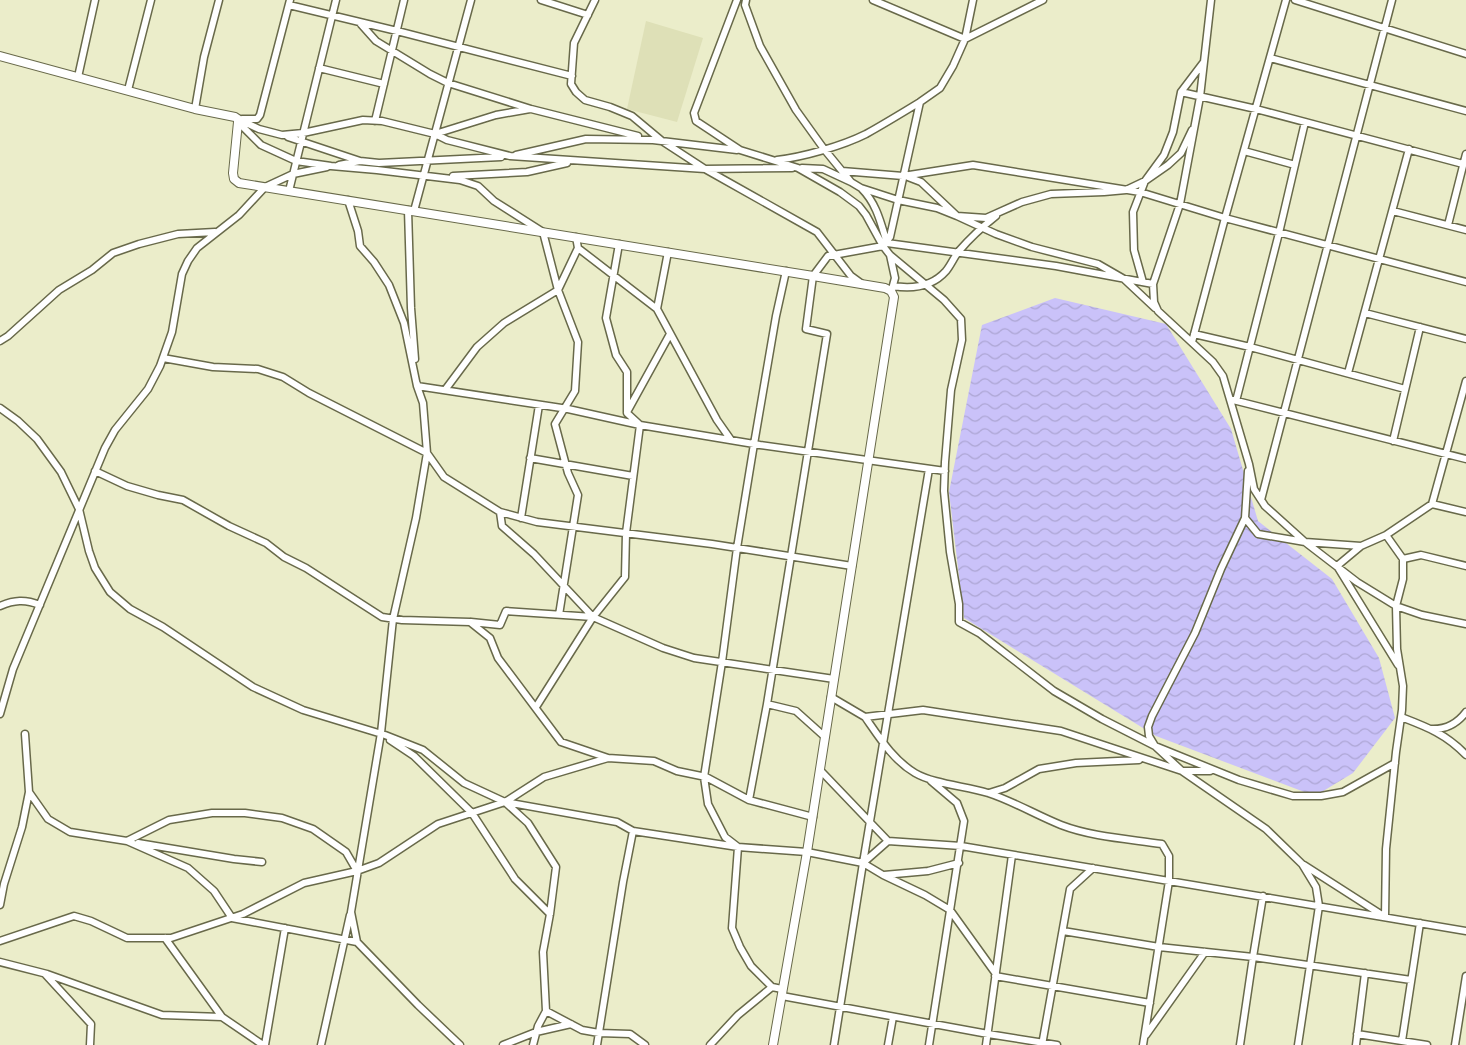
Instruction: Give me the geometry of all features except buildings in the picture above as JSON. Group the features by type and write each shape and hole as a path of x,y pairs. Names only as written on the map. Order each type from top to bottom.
{"street":[{"path":"78,77 96,0"},
{"path":"128,90 151,0"},
{"path":"195,109 204,57 219,0"},
{"path":"289,191 336,0"},
{"path":"375,121 404,0"},
{"path":"417,386 411,308 411,211 428,161 471,0"},
{"path":"540,0 588,15"},
{"path":"595,0 574,43 571,84 576,92 585,100 632,116 662,141 705,169 817,232 836,254 851,276 863,284"},
{"path":"737,0 694,113 696,121 740,150"},
{"path":"746,0 760,46 796,110 851,182"},
{"path":"873,0 964,40"},
{"path":"773,160 790,158 824,149 864,134 920,102 940,88 953,66 964,40 973,0"},
{"path":"964,40 1043,0"},
{"path":"1158,311 1154,302 1153,284 1180,204 1200,97 1211,0"},
{"path":"1192,342 1286,0"},
{"path":"1295,0 1466,54"},
{"path":"1261,500 1392,0"},
{"path":"238,121 257,119 260,116 290,3 572,76"},
{"path":"359,22 376,40 430,74 448,83 531,109 653,140"},
{"path":"0,56 195,109 235,117 261,145 296,161 460,180 478,186 494,201 543,232 558,290 578,342 574,391 555,424 568,474 578,495 559,615"},
{"path":"1270,58 1466,111"},
{"path":"1143,282 1134,250 1133,212 1145,182 1164,155 1173,132 1181,92 1204,62"},
{"path":"319,68 384,84"},
{"path":"1181,92 1256,109 1464,164"},
{"path":"885,244 890,237 920,102"},
{"path":"434,134 496,115 531,109"},
{"path":"238,121 282,136 302,137 363,120 375,121 434,134 447,140 510,156 586,139 653,140 740,150 798,168 840,192 859,206 885,244 890,255 894,278 892,289 894,297 813,817 773,1045"},
{"path":"238,121 233,173 234,179 239,183 892,289 926,286 946,271 958,252 981,227 1001,213 1022,202 1051,194 1126,190 1145,182 1181,153 1196,122"},
{"path":"1233,400 1250,347 1305,122"},
{"path":"302,137 360,161"},
{"path":"1348,373 1409,149"},
{"path":"1244,151 1295,165"},
{"path":"1448,225 1466,154"},
{"path":"0,714 13,669 110,438 148,389 163,358 172,332 184,268 197,248 239,214 265,187 293,174 360,161 379,163 510,156 705,169 798,168 823,170 861,188 898,200 937,208 1032,247 1098,264 1124,278 1213,362 1223,376 1233,400 1254,490 1265,506 1305,542 1357,582 1396,606 1422,616 1466,624"},
{"path":"432,178 527,172 574,161"},
{"path":"842,171 903,176 973,165 1140,192 1279,233 1466,282"},
{"path":"903,176 921,182 957,216 986,218 1001,213"},
{"path":"861,188 870,197 878,213 885,244"},
{"path":"321,1045 351,912 381,733 394,619 416,518 426,453 423,403 417,386 404,323 389,285 374,262 360,246 358,231 348,200"},
{"path":"1393,211 1466,230"},
{"path":"0,341 59,290 92,270 113,253 178,234 216,232"},
{"path":"445,390 477,347 504,323 558,290 578,248 576,237"},
{"path":"619,244 606,318 616,355 627,372 627,413 640,425"},
{"path":"749,800 767,704 827,334 806,329 813,276 828,256 885,244 1056,266 1153,284"},
{"path":"578,248 657,309 717,420 731,440"},
{"path":"657,309 668,252"},
{"path":"890,255 944,300 961,319 962,340 951,390 944,491 959,604 959,622 979,633 1054,691 1102,720 1155,746 1238,780 1293,796 1321,796 1343,792 1395,763"},
{"path":"738,847 725,837 708,804 704,777 737,548 776,316 786,271"},
{"path":"1365,313 1466,339"},
{"path":"1394,441 1420,327"},
{"path":"627,413 670,334"},
{"path":"1194,334 1250,347 1405,389"},
{"path":"163,358 213,367 258,369 282,377 309,394 426,453 444,477 500,512 537,522 737,548 852,566"},
{"path":"1337,566 1361,546 1386,536 1432,504 1466,381"},
{"path":"417,386 564,409 640,425 754,444 945,471"},
{"path":"1233,400 1466,459"},
{"path":"521,518 539,405"},
{"path":"0,408 28,430 46,449 68,484 79,509 95,568 110,592 123,604 163,627 253,688 303,710 381,733 423,750 464,783 505,802 617,822 633,831 738,847 807,852 863,863 883,876 925,895 950,910 996,975 1150,1003"},
{"path":"536,707 593,617 624,577 626,533 640,425"},
{"path":"530,458 633,476"},
{"path":"1249,464 1245,518 1195,632 1152,716 1148,727 1149,736 1155,746 1182,771 1266,829 1302,864 1385,917"},
{"path":"834,1045 929,469"},
{"path":"95,471 127,486 183,500 266,544 382,617 500,625 506,611 593,617 664,648 694,658 834,679"},
{"path":"1432,504 1466,512"},
{"path":"500,512 502,526 534,554 593,617"},
{"path":"1245,518 1258,534 1305,542 1361,546"},
{"path":"1385,917 1386,849 1403,686 1397,648 1396,606 1403,579 1403,560 1386,536"},
{"path":"1403,560 1421,555 1466,566"},
{"path":"1337,566 1400,668"},
{"path":"0,606 21,600 40,605"},
{"path":"470,622 490,638 498,658 561,742 608,758 654,761 677,771 704,777 749,800 813,817"},
{"path":"831,697 865,717 903,765 916,774 930,780 989,793 1062,825 1094,834 1162,844 1169,856 1169,881 1143,1045"},
{"path":"767,704 796,711 824,737"},
{"path":"865,717 923,710 1061,731 1182,771 1214,770"},
{"path":"1429,729 1451,725 1466,712"},
{"path":"1401,718 1453,741 1466,755"},
{"path":"381,733 414,756 472,813 515,879 550,914"},
{"path":"0,905 4,884 22,827 29,792 24,734"},
{"path":"0,941 74,916 91,921 127,938 171,938 243,914 304,883 357,871 379,862 438,824 505,802 544,777 608,758"},
{"path":"989,793 1005,788 1039,769 1076,763 1145,759"},
{"path":"820,770 888,841 961,846 1466,930"},
{"path":"929,1045 964,821 957,803 930,780"},
{"path":"29,792 48,819 70,832 262,862"},
{"path":"505,802 528,823 556,866 543,952 546,1011 536,1032 533,1045"},
{"path":"127,841 170,820 212,813 245,812 282,818 313,829 346,852 357,871"},
{"path":"597,1045 633,831"},
{"path":"127,841 188,868 214,891 232,918 357,942 460,1045"},
{"path":"863,863 888,841"},
{"path":"738,847 732,928 751,966 772,987 782,993 840,1007 1042,1044 1057,1045"},
{"path":"986,1045 1012,855"},
{"path":"883,876 928,871 958,862"},
{"path":"1298,1045 1318,906 1316,887 1302,864"},
{"path":"1042,1044 1070,889 1093,868"},
{"path":"1240,1045 1252,957 1263,896"},
{"path":"351,912 357,942"},
{"path":"1402,1041 1420,923"},
{"path":"165,938 222,1017 264,1045 285,928"},
{"path":"1062,931 1159,947 1310,964 1411,980"},
{"path":"1145,1036 1205,952"},
{"path":"0,962 44,974 162,1015 222,1017"},
{"path":"1356,1045 1365,973"},
{"path":"44,974 91,1024 90,1045"},
{"path":"1455,1045 1466,976"},
{"path":"710,1045 738,1015 772,987"},
{"path":"546,1011 582,1030 599,1033 630,1034 645,1045"},
{"path":"888,1045 893,1017"},
{"path":"503,1045 536,1032 571,1024"},
{"path":"1357,1034 1427,1045"}],"shaded area":[{"path":"646,21 703,38 677,122 627,109"}],"water":[{"path":"1055,298 1166,324 1231,429 1258,521 1332,579 1379,658 1395,718 1353,773 1315,796 1156,736 964,618 949,492 982,325"}]}
